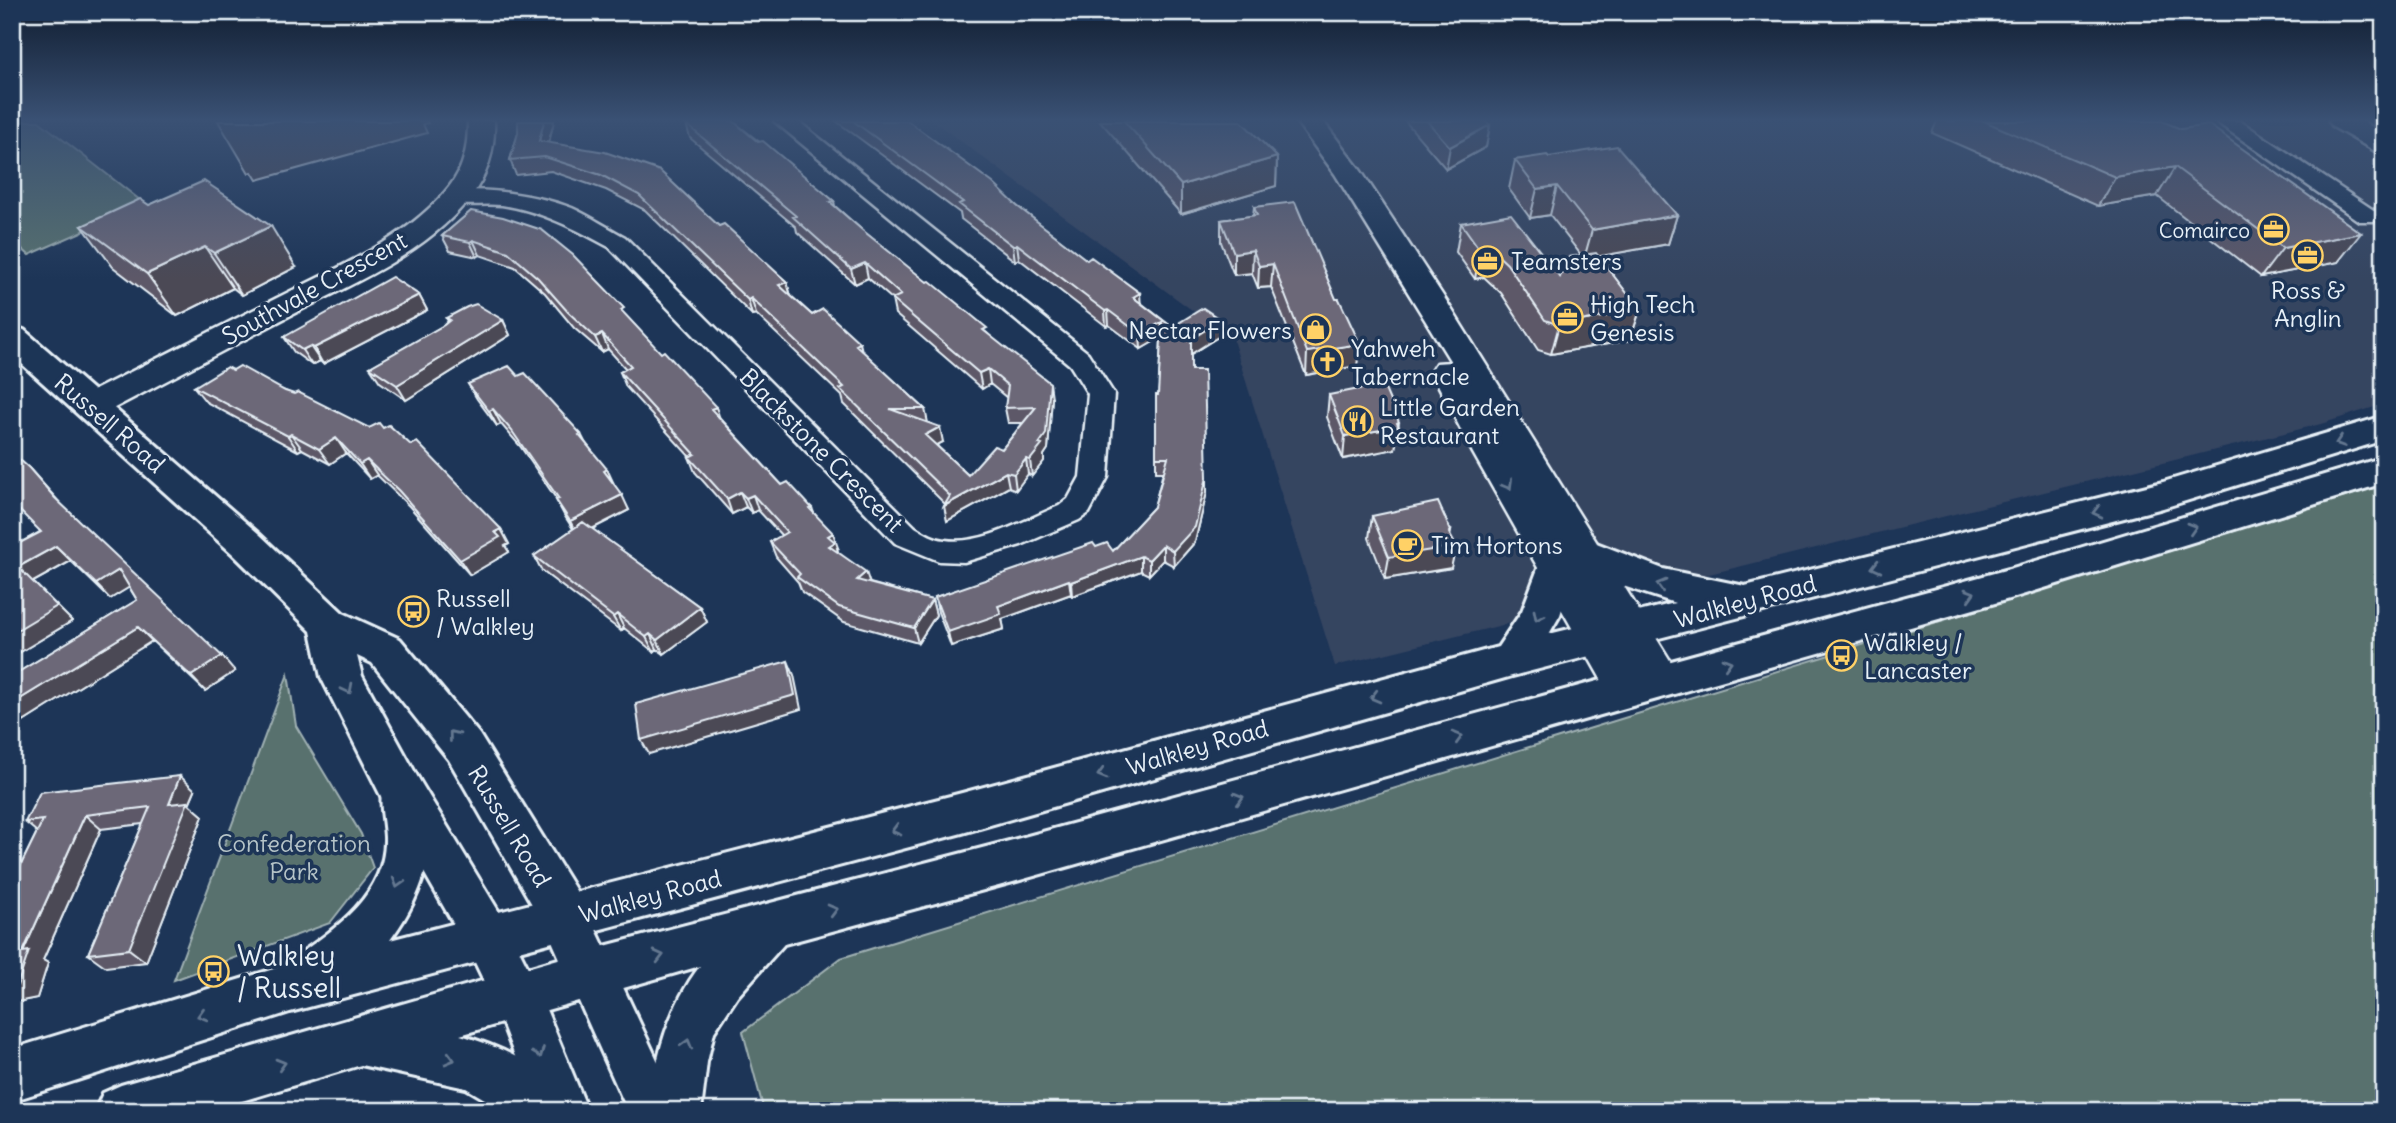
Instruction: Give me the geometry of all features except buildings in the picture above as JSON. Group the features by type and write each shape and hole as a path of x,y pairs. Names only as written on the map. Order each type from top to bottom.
{"main road":[{"name":"Russell Road","path":"12,337 283,577 329,624 386,651 464,747 566,918 655,1111"},
{"name":"Walkley Road","path":"12,1075 290,988 962,813 1512,660 2163,495 2384,428"},
{"path":"121,1111 593,972 767,928 2009,583 2384,470"},
{"path":"1512,660 1540,615 1569,559 1625,572 1666,587 1707,595 1752,598"},
{"path":"329,624 342,677 401,792 488,937 516,995 562,1111"},
{"path":"290,988 340,955 387,910 396,891 407,850 401,792"},
{"path":"675,1111 685,1046 695,1017 719,981 767,928"},
{"path":"359,1041 427,1052 474,1065 498,1076 545,1111"}],"street":[{"name":"Southvale Crescent","path":"91,406 365,265 406,240 455,198 472,173"},
{"name":"Blackstone Crescent","path":"455,198 502,198 563,214 617,242 905,535 923,546 951,552 974,549 1069,513 1079,506 1094,477 1101,394 1079,359 849,173"},
{"path":"1348,173 1569,559 1645,686"},
{"path":"2303,173 2367,216"}],"shaded area":[{"path":"1005,173 2384,173 2384,404 2321,424 1335,666 1233,340"}],"green space":[{"path":"12,173 106,173 145,204 29,255 12,240"},
{"path":"2384,485 2384,1111 764,1111 743,1032 841,958"},
{"name":"Confederation Park","path":"288,674 296,726 361,834 373,868 330,923 174,980"}],"place":[{"name":"Comairco","path":"2273,230"},
{"name":"Ross & Anglin","path":"2308,256"},
{"name":"Teamsters","path":"1488,261"},
{"name":"High Tech Genesis","path":"1567,318"},
{"name":"Nectar Flowers","path":"1315,330"},
{"name":"Yahweh Tabernacle","path":"1328,362"},
{"name":"Little Garden Restaurant","path":"1357,421"},
{"name":"Tim Hortons","path":"1408,545"},
{"name":"Russell / Walkley","path":"413,612"},
{"name":"Walkley / Lancaster","path":"1841,656"},
{"name":"Walkley / Russell","path":"214,972"}]}
